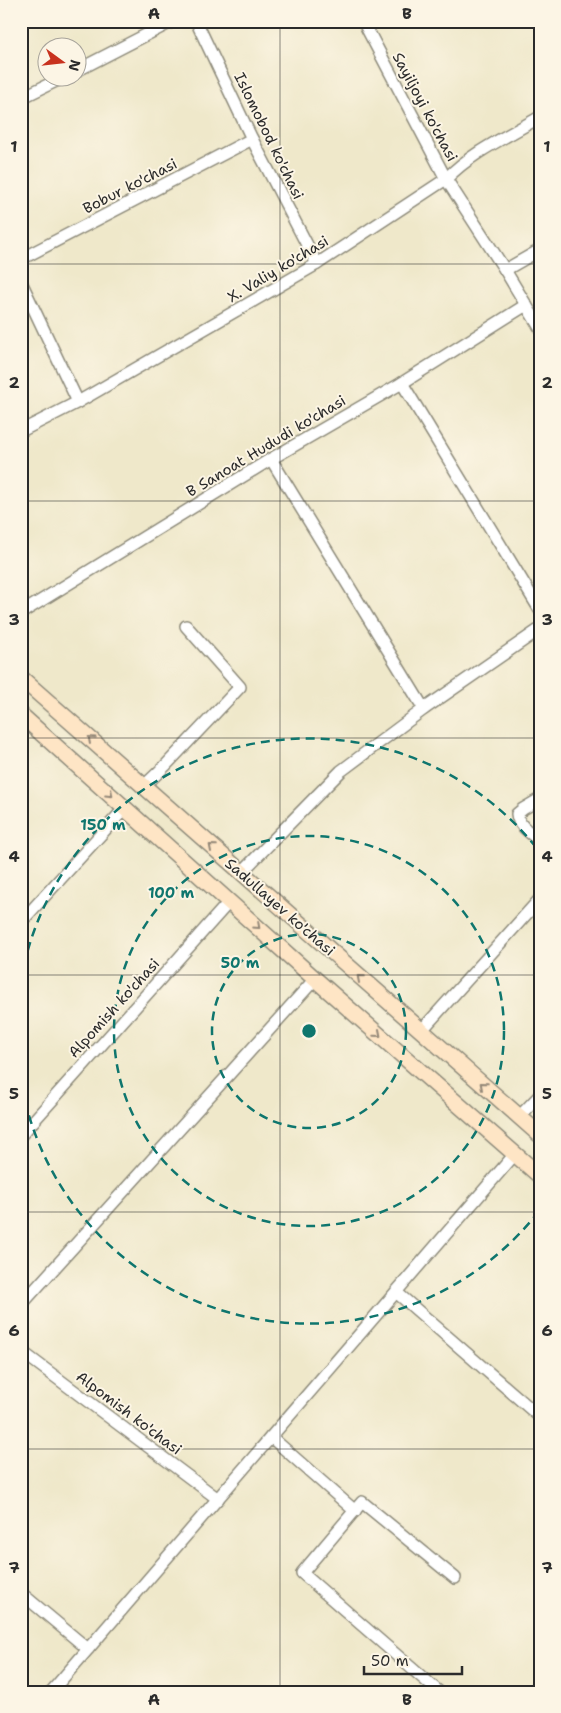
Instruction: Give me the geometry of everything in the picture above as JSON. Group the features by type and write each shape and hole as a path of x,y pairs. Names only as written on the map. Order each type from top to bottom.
{"main road":[{"name":"Sadullayev ko'chasi","path":"21,678 540,1135"},
{"name":"Sadullayev ko'chasi","path":"23,721 125,808 540,1176"}],"street":[{"path":"88,65 173,21"},
{"name":"Islomobod ko'chasi","path":"196,21 252,139 317,264"},
{"name":"Sayiljoyi ko'chasi","path":"363,21 446,179 540,328"},
{"path":"21,98 42,88"},
{"name":"X. Valiy ko'chasi","path":"21,431 78,402 317,264 446,179 475,155 540,117"},
{"name":"Bobur ko'chasi","path":"21,259 252,139"},
{"path":"505,270 540,250"},
{"path":"21,282 78,402"},
{"name":"B Sanoat Hududi ko'chasi","path":"21,612 271,459 402,383 526,305"},
{"path":"402,383 540,610"},
{"path":"271,459 424,709"},
{"path":"144,786 166,766 240,687 186,626"},
{"path":"241,873 341,771 424,709 540,629"},
{"path":"540,799 517,814 522,825 540,841"},
{"path":"21,922 125,808"},
{"path":"420,1031 540,899"},
{"name":"Alpomish ko'chasi","path":"21,1134 229,902"},
{"path":"21,1305 315,978"},
{"path":"519,1117 540,1095"},
{"path":"50,1692 515,1154"},
{"path":"396,1292 540,1417"},
{"name":"Alpomish ko'chasi","path":"21,1351 218,1499"},
{"path":"271,1437 355,1510"},
{"path":"439,1692 302,1573 362,1502 455,1578"},
{"path":"21,1593 88,1649"},
{"path":"533,1692 540,1683"}]}
